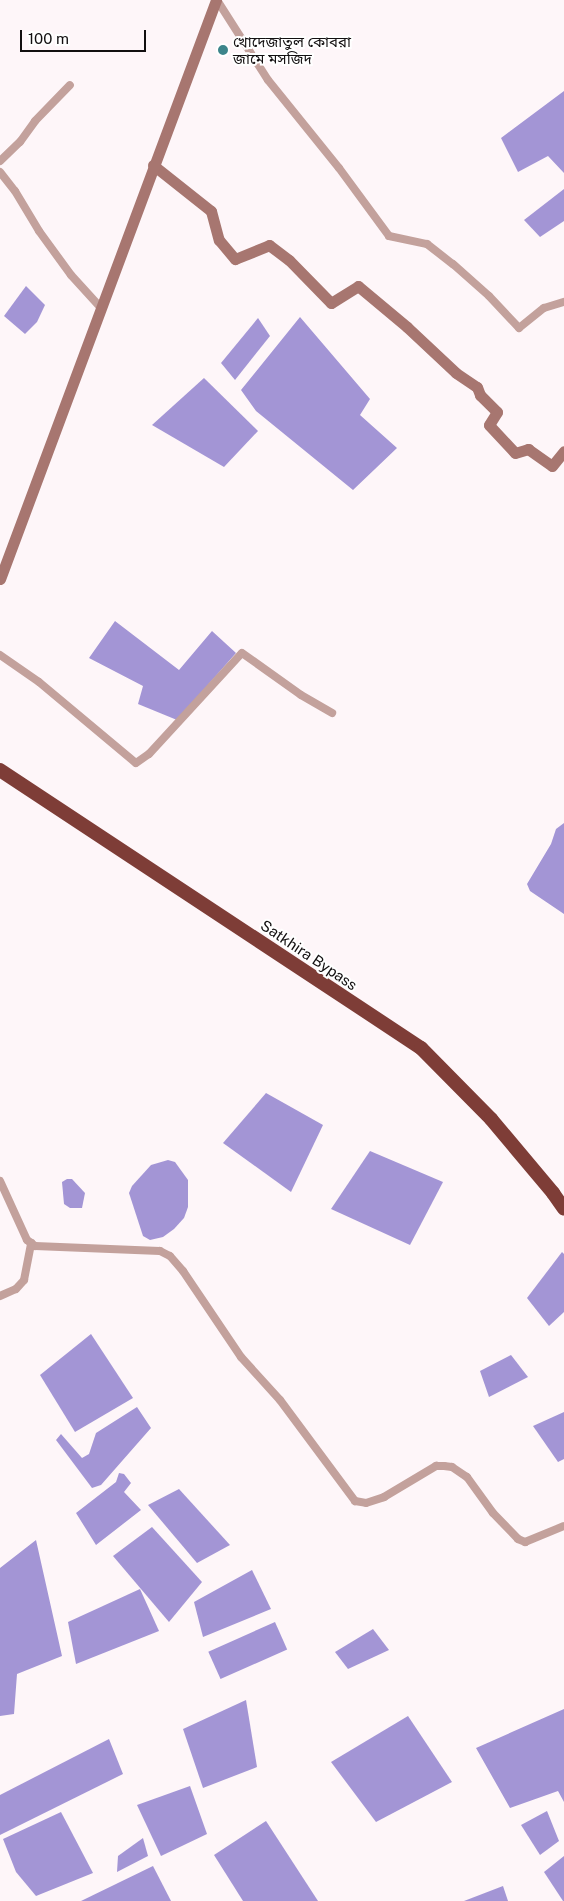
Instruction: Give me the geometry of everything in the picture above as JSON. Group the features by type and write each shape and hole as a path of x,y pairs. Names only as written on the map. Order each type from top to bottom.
{"highway":[{"name":"Satkhira Bypass","path":"0,770 421,1048 491,1119 553,1193 564,1209"}],"street":[{"path":"0,579 153,165 217,0"},
{"path":"217,0 268,80 339,168 389,236 427,244 482,289 519,328 544,308 564,302"},
{"path":"0,161 20,142 35,121 70,86"},
{"path":"153,165 211,211 219,240 236,259 269,245 289,260 331,303 358,286 407,327 456,374 477,388 480,395 497,412 490,426 515,453 528,449 552,466 564,451"},
{"path":"0,172 15,191 39,231 71,275 101,308"},
{"path":"0,655 39,682 136,763 149,754 242,653 302,695 332,713"},
{"path":"0,1182 20,1226 31,1243 47,1247 160,1250 170,1256 183,1271 241,1357 280,1400 356,1501 366,1503 384,1496 436,1466 444,1466 452,1467 467,1477 492,1513 518,1539 525,1542 564,1526"},
{"path":"0,1296 16,1288 24,1280 31,1243"}],"shaded area":[{"path":"564,91 564,173 548,156 518,172 501,138"},
{"path":"564,189 564,221 540,237 524,220"},
{"path":"26,286 45,305 37,322 25,334 4,316"},
{"path":"300,317 370,399 360,415 397,448 353,490 256,411 241,390"},
{"path":"258,318 270,336 235,380 221,363"},
{"path":"204,378 258,431 224,467 152,425"},
{"path":"115,621 179,670 212,631 236,653 177,720 138,704 143,686 89,658"},
{"path":"564,823 564,914 530,891 527,884 551,844 556,829"},
{"path":"266,1093 323,1125 291,1192 223,1143"},
{"path":"370,1151 443,1182 410,1245 331,1209"},
{"path":"168,1160 175,1162 188,1180 188,1207 184,1218 174,1229 163,1237 150,1240 143,1236 129,1193 132,1186 151,1165"},
{"path":"72,1179 85,1193 82,1208 70,1208 64,1204 62,1182"},
{"path":"562,1252 564,1254 564,1312 549,1326 527,1298"},
{"path":"91,1334 133,1398 75,1432 40,1375"},
{"path":"511,1355 528,1377 489,1397 480,1371"},
{"path":"137,1407 151,1428 101,1485 92,1488 56,1440 61,1434 82,1458 89,1454 96,1433"},
{"path":"564,1412 564,1459 558,1462 533,1426"},
{"path":"119,1473 124,1474 131,1483 124,1492 141,1510 96,1545 76,1513 116,1482"},
{"path":"179,1489 230,1545 197,1563 148,1505"},
{"path":"152,1527 202,1582 169,1622 113,1556"},
{"path":"36,1540 62,1656 17,1674 14,1714 0,1716 0,1568"},
{"path":"252,1570 271,1609 203,1637 194,1602"},
{"path":"140,1589 159,1631 76,1664 68,1622"},
{"path":"275,1622 287,1649 221,1679 208,1652"},
{"path":"373,1629 389,1650 348,1669 335,1652"},
{"path":"246,1700 257,1767 203,1788 183,1729"},
{"path":"564,1709 564,1802 558,1791 510,1808 476,1748"},
{"path":"408,1716 452,1782 376,1822 331,1762"},
{"path":"109,1739 123,1774 0,1835 0,1795"},
{"path":"190,1786 207,1834 161,1856 137,1805"},
{"path":"547,1811 559,1841 540,1855 521,1825"},
{"path":"61,1812 93,1873 36,1896 16,1872 3,1839"},
{"path":"266,1821 318,1901 243,1901 214,1855"},
{"path":"143,1838 148,1856 117,1872 118,1856"},
{"path":"564,1856 564,1901 563,1901 544,1872"},
{"path":"153,1866 171,1901 81,1901"},
{"path":"503,1886 508,1901 464,1901"}],"place":[{"name":"খোদেজাতুল কোবরা জামে মসজিদ","path":"223,50"}]}
